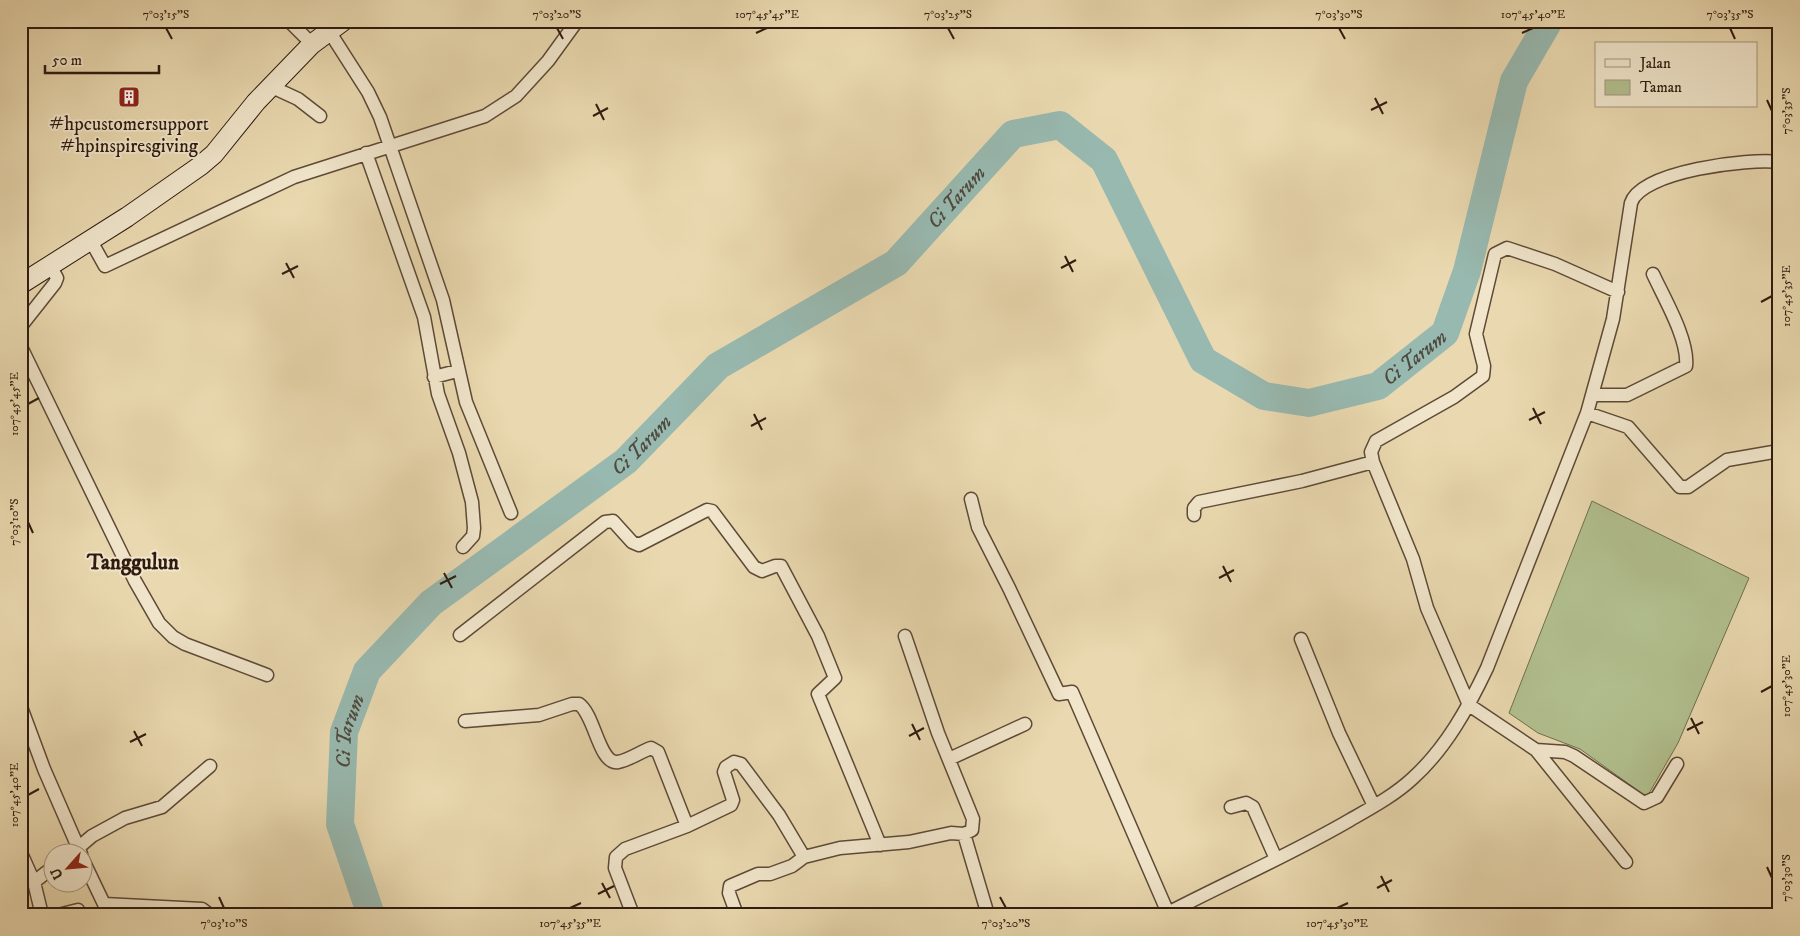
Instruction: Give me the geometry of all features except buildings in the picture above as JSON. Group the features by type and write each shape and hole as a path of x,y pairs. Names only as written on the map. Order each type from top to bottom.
{"main road":[{"path":"21,284 91,241 200,166 214,154 256,102 325,35"}],"street":[{"path":"289,21 325,35 368,92 443,300 455,372 511,514"},
{"path":"91,241 105,266 294,177 367,152 485,116 516,96 548,60 574,23"},
{"path":"272,87 298,100 320,116"},
{"path":"367,152 424,317 443,412 459,454 472,502 473,536 463,547"},
{"path":"971,499 978,527 1009,588 1058,694 1072,692 1166,914 1276,859 1374,806 1412,779 1424,767 1469,705 1512,610 1587,412 1618,292 1631,203 1636,193 1651,185 1699,167 1751,161 1779,162"},
{"path":"1618,292 1556,264 1507,248 1498,251 1495,254 1476,334 1484,366 1483,376 1454,397 1376,442 1371,452 1373,462 1412,559 1427,608 1469,705 1536,750 1626,862"},
{"path":"21,326 55,283 56,278 51,266"},
{"path":"1592,395 1627,395 1686,366 1687,358 1681,337 1653,274"},
{"path":"21,347 135,581 158,623 173,637 186,644 267,675"},
{"path":"436,377 455,372"},
{"path":"1587,412 1628,427 1680,487 1688,487 1727,460 1779,451"},
{"path":"1194,515 1194,508 1199,502 1302,481 1373,462"},
{"path":"460,635 605,522 613,521 632,542 639,545 707,510 712,511 754,567 762,571 775,566 781,566 818,636 835,678 818,694 880,844"},
{"path":"737,915 729,893 730,886 758,874 770,874 792,866 804,857 840,848 929,839 951,833 964,834 972,830 974,819 921,689 916,665 905,636"},
{"path":"1301,639 1339,733 1374,806"},
{"path":"465,721 539,715 572,704 579,704 589,715 604,753 609,760 617,762 651,748 658,752 687,826"},
{"path":"21,707 74,844"},
{"path":"949,759 1026,724"},
{"path":"1536,750 1565,752 1574,756 1644,803 1656,797 1678,764"},
{"path":"632,915 615,868 616,857 625,849 687,826 731,805 733,800 724,772 730,764 738,762 779,815 804,857"},
{"path":"85,844 92,836 125,818 162,808 210,766"},
{"path":"1231,808 1246,803 1253,807 1276,859"},
{"path":"964,834 988,915"},
{"path":"21,853 34,882 42,915"},
{"path":"34,882 42,876"},
{"path":"92,880 104,904 202,909 210,915"},
{"path":"58,915 78,910"}],"green space":[{"path":"1592,501 1749,578 1678,743 1647,797 1580,749 1538,733 1509,713"}],"waterway":[{"name":"Ci Tarum","path":"371,915 340,824 344,732 367,671 431,603 626,461 718,366 896,263 1013,134 1060,125 1104,160 1203,360 1264,396 1309,403 1378,386 1445,333 1467,271 1514,81 1549,21"}],"place":[{"name":"#hpcustomersupport #hpinspiresgiving","path":"129,97"}],"district":[{"name":"Tanggulun","path":"133,562"}]}
